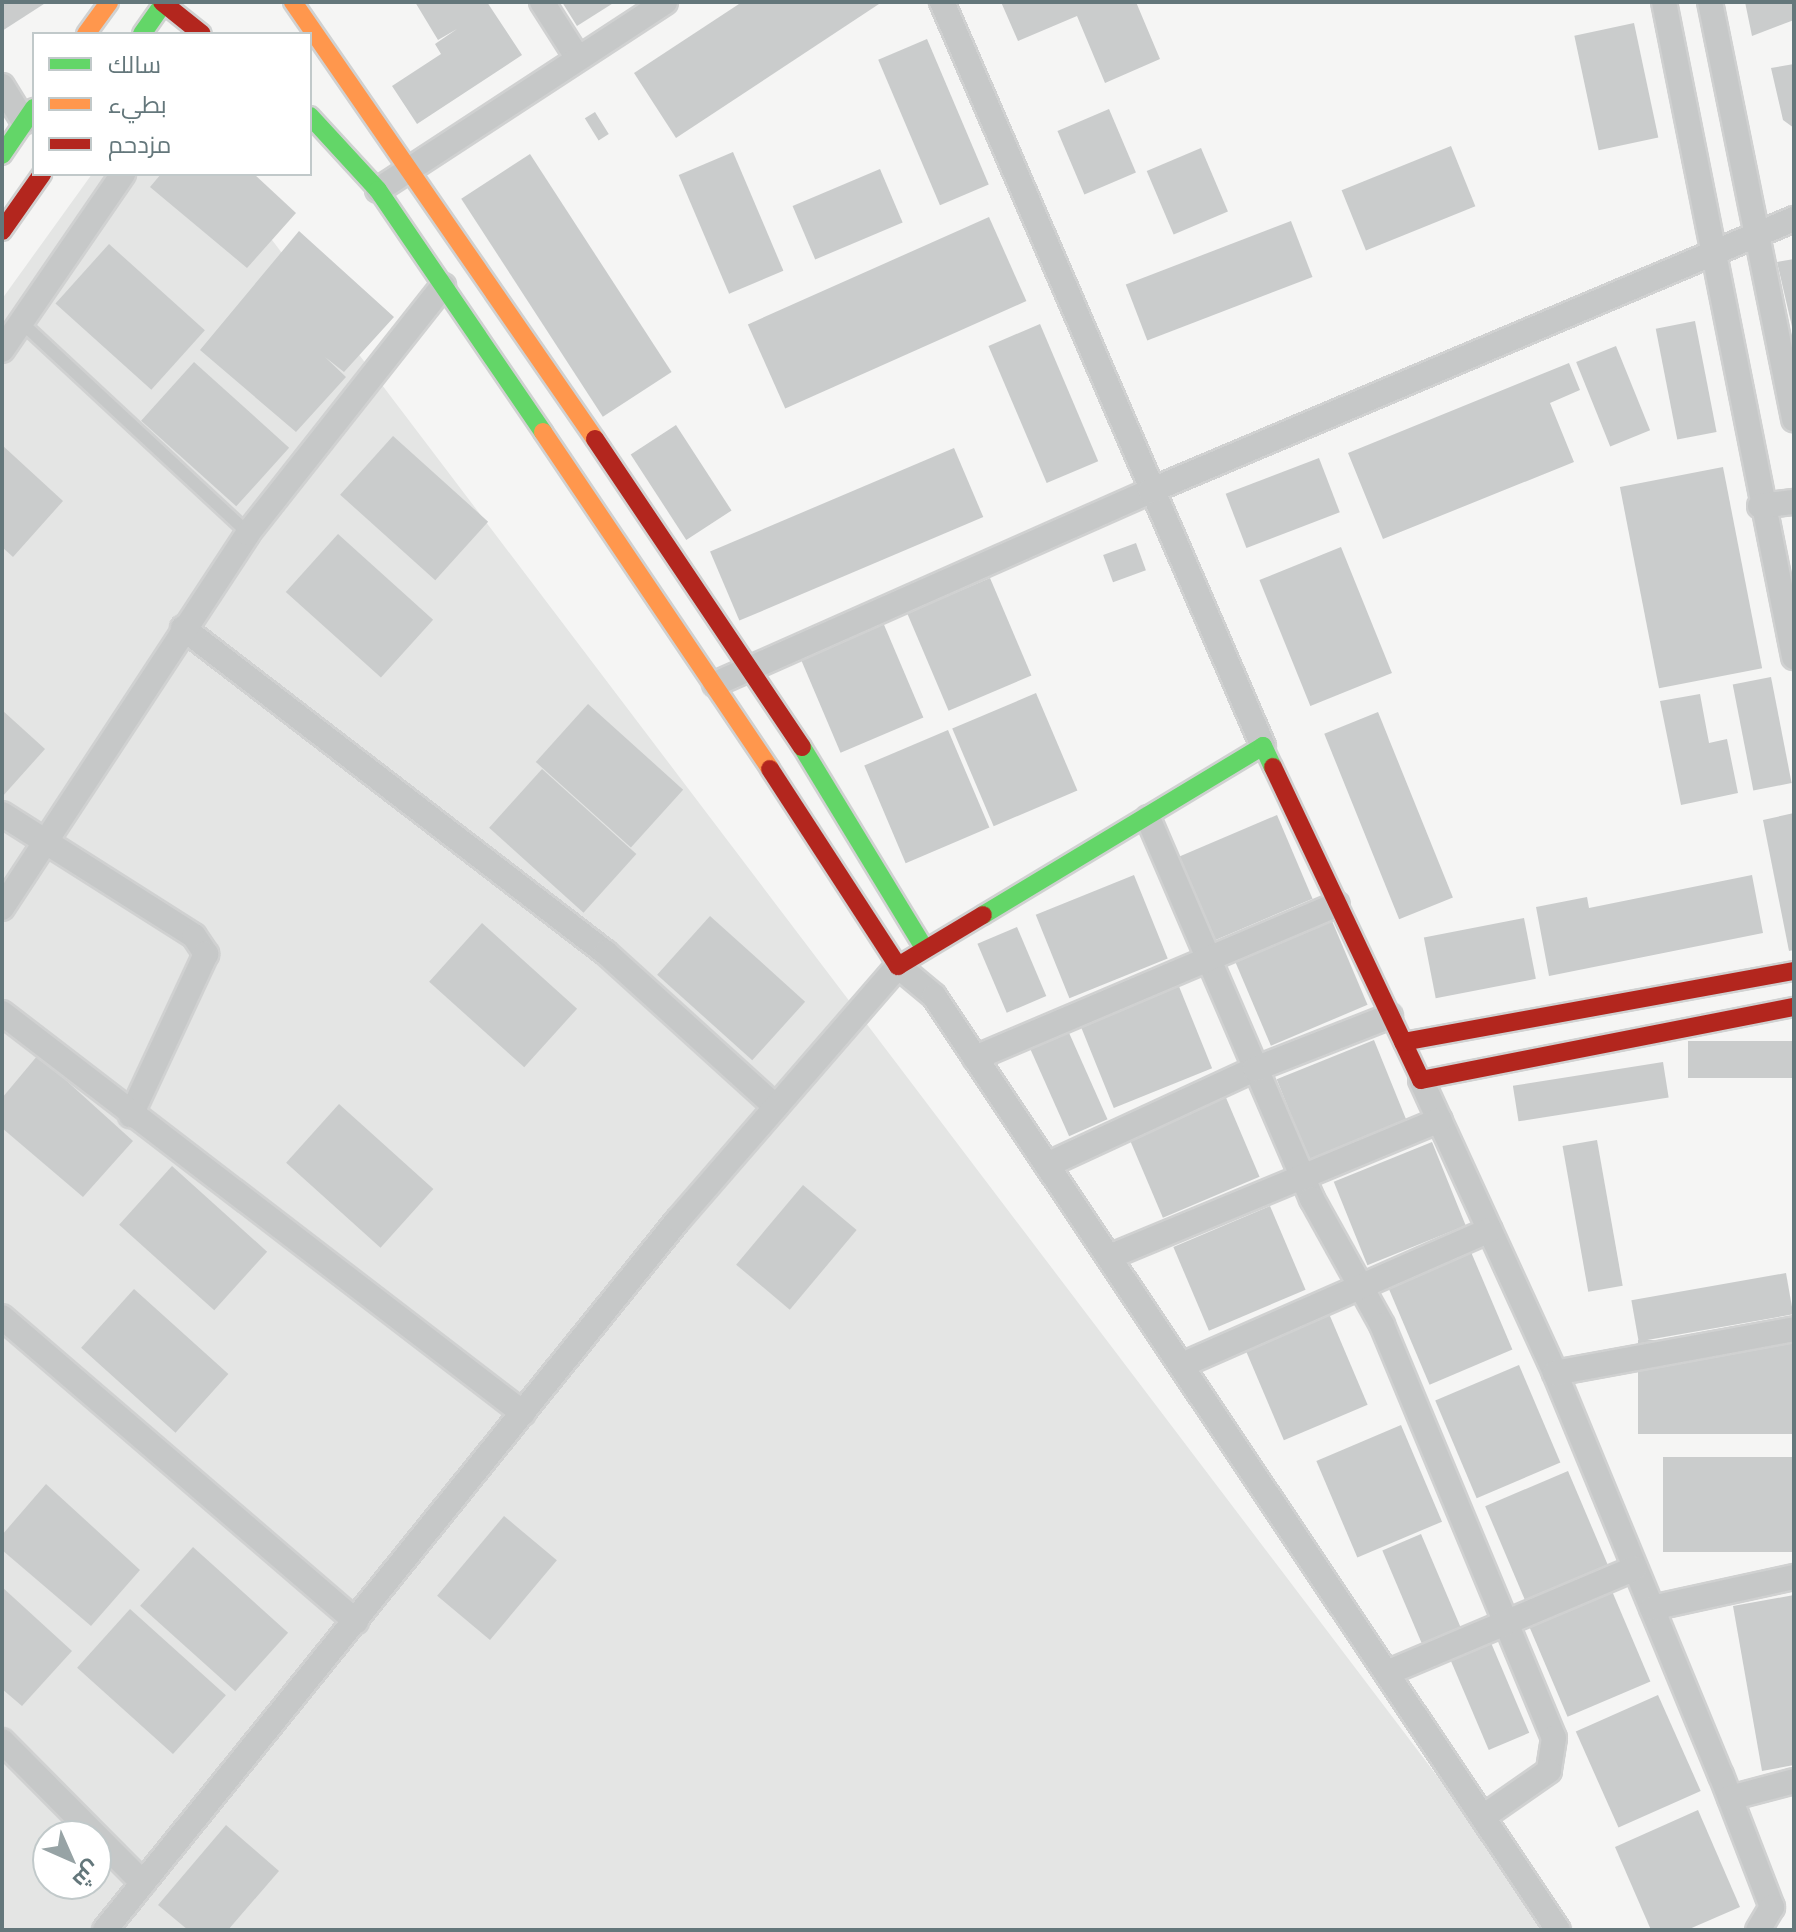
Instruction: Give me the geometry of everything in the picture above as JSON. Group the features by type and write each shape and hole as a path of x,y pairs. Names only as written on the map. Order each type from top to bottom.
{"street":[{"path":"87,32 109,2"},
{"path":"293,2 412,166 752,666 923,946 934,996"},
{"path":"542,2 577,57"},
{"path":"378,190 665,2"},
{"path":"942,2 1150,491 1263,746 1440,1120 1555,1373 1772,1907 1758,1930"},
{"path":"1664,2 1760,506 1794,657"},
{"path":"1710,2 1794,420"},
{"path":"143,32 163,3 199,32"},
{"path":"2,86 29,115 2,155"},
{"path":"312,118 378,190 715,684 898,966 934,996 1558,1930"},
{"path":"2,231 41,176"},
{"path":"2,350 122,176"},
{"path":"715,684 1150,491 1794,219"},
{"path":"2,908 248,533 443,286"},
{"path":"1760,506 1794,502"},
{"path":"183,628 606,953 776,1107"},
{"path":"105,1930 523,1413 776,1107 898,966 923,946 1148,818 1263,746"},
{"path":"2,814 43,843 194,936 206,954 131,1115"},
{"path":"1148,818 1305,1181 1360,1284 1506,1620 1556,1747 1549,1771 1483,1817"},
{"path":"975,1058 1337,904"},
{"path":"1403,1042 1794,971"},
{"path":"1421,1080 1794,1007"},
{"path":"2,1013 523,1413"},
{"path":"1047,1165 1255,1069 1390,1016"},
{"path":"1109,1257 1305,1181 1440,1120"},
{"path":"1182,1365 1360,1284 1490,1230"},
{"path":"2,1317 356,1621"},
{"path":"1555,1373 1794,1329"},
{"path":"1387,1673 1506,1620 1635,1568"},
{"path":"1652,1608 1794,1577"},
{"path":"2,1741 143,1883"},
{"path":"1730,1798 1794,1781"}],"lane":[{"path":"21,322 248,533"}],"shaded area":[{"path":"91,176 224,176 1554,1930 2,1930 2,299"}],"building":[{"path":"2,2 47,2 2,31"},
{"path":"415,2 487,2 522,55 417,124 392,86 441,54 435,44 457,29 438,40"},
{"path":"562,2 615,2 577,26"},
{"path":"742,2 882,2 676,138 634,73"},
{"path":"1001,2 1136,2 1160,59 1105,83 1077,16 1018,41"},
{"path":"1745,2 1794,2 1794,20 1752,36"},
{"path":"1634,23 1658,137 1599,150 1574,36"},
{"path":"927,39 989,184 940,205 878,60"},
{"path":"1794,64 1794,128 1783,120 1771,68"},
{"path":"1109,109 1136,173 1084,194 1057,131"},
{"path":"595,112 609,134 599,140 585,118"},
{"path":"1451,146 1475,206 1366,250 1342,190"},
{"path":"1201,148 1228,212 1174,235 1147,171"},
{"path":"733,152 783,271 729,294 679,175"},
{"path":"530,154 672,372 603,417 461,199"},
{"path":"880,169 903,222 815,260 793,206"},
{"path":"159,176 256,176 296,213 247,268 150,187"},
{"path":"989,217 1026,301 785,408 748,324"},
{"path":"1291,221 1313,277 1147,340 1126,284"},
{"path":"299,231 394,317 344,372 325,357 346,377 296,432 200,350"},
{"path":"109,244 205,330 151,390 55,303"},
{"path":"1794,259 1794,330 1793,331 1777,262"},
{"path":"1695,321 1717,432 1677,440 1656,329"},
{"path":"1040,324 1098,461 1047,483 988,346"},
{"path":"1616,346 1650,430 1610,446 1576,362"},
{"path":"194,362 289,448 236,506 141,421"},
{"path":"1569,363 1580,390 1550,403 1574,462 1383,539 1348,453"},
{"path":"676,425 732,511 686,540 631,454"},
{"path":"393,436 488,522 435,580 340,495"},
{"path":"2,445 63,501 13,557 2,547"},
{"path":"954,448 983,517 739,621 710,552"},
{"path":"1319,458 1340,512 1246,548 1226,494"},
{"path":"1723,467 1762,668 1659,688 1620,487"},
{"path":"338,534 433,620 381,678 286,592"},
{"path":"1136,543 1146,570 1113,582 1103,555"},
{"path":"1341,547 1392,673 1310,706 1259,580"},
{"path":"990,578 1031,676 949,711 907,613"},
{"path":"882,620 923,718 841,753 799,655"},
{"path":"1771,677 1792,783 1753,790 1733,684"},
{"path":"1036,693 1077,791 994,826 952,729"},
{"path":"1700,694 1709,743 1727,739 1738,793 1681,805 1660,701"},
{"path":"588,704 683,790 631,848 536,762"},
{"path":"2,710 45,749 2,797"},
{"path":"1378,712 1453,897 1399,919 1324,734"},
{"path":"948,730 989,828 906,863 864,766"},
{"path":"542,769 636,854 584,913 489,828"},
{"path":"1794,813 1794,950 1789,951 1763,820"},
{"path":"1277,815 1313,899 1215,940 1179,856"},
{"path":"1134,875 1168,958 1069,998 1036,915"},
{"path":"1752,875 1763,933 1549,976 1536,907 1587,897 1589,908"},
{"path":"710,916 805,1002 752,1060 657,975"},
{"path":"1524,918 1536,979 1436,998 1424,937"},
{"path":"1332,921 1368,1005 1271,1046 1235,962"},
{"path":"482,923 577,1009 524,1067 429,982"},
{"path":"1017,927 1046,996 1007,1013 977,944"},
{"path":"1178,984 1212,1068 1114,1108 1080,1024"},
{"path":"1066,1026 1107,1119 1069,1136 1028,1043"},
{"path":"1374,1040 1408,1124 1311,1164 1277,1079"},
{"path":"1688,1041 1794,1041 1794,1078 1688,1078"},
{"path":"38,1055 133,1141 83,1197 2,1128 2,1098"},
{"path":"1663,1062 1669,1098 1519,1121 1513,1086"},
{"path":"1224,1093 1260,1177 1163,1218 1127,1134"},
{"path":"339,1104 433,1189 381,1248 286,1163"},
{"path":"1597,1140 1623,1286 1588,1292 1563,1146"},
{"path":"1432,1142 1466,1225 1367,1265 1334,1182"},
{"path":"172,1166 267,1252 214,1310 119,1225"},
{"path":"803,1185 857,1230 790,1310 736,1265"},
{"path":"1270,1206 1306,1290 1209,1331 1173,1247"},
{"path":"1471,1252 1512,1350 1430,1385 1388,1287"},
{"path":"1786,1273 1793,1314 1639,1342 1631,1300"},
{"path":"134,1289 228,1374 176,1433 81,1348"},
{"path":"1327,1309 1368,1405 1284,1440 1243,1345"},
{"path":"1638,1340 1794,1340 1794,1434 1638,1434"},
{"path":"1519,1365 1560,1463 1477,1498 1435,1401"},
{"path":"1401,1425 1442,1522 1357,1558 1316,1461"},
{"path":"1663,1457 1794,1457 1794,1552 1663,1552"},
{"path":"1568,1471 1609,1568 1526,1603 1485,1506"},
{"path":"46,1484 140,1570 91,1626 2,1550 2,1535"},
{"path":"504,1516 557,1560 490,1640 437,1596"},
{"path":"1421,1534 1461,1629 1423,1645 1382,1550"},
{"path":"193,1547 288,1633 235,1691 140,1606"},
{"path":"1609,1584 1650,1682 1568,1717 1526,1619"},
{"path":"2,1587 72,1651 22,1706 2,1689"},
{"path":"1794,1595 1794,1765 1762,1771 1733,1606"},
{"path":"130,1609 226,1695 173,1754 77,1668"},
{"path":"1489,1638 1529,1733 1489,1750 1448,1655"},
{"path":"1658,1695 1701,1791 1618,1828 1576,1732"},
{"path":"1698,1810 1740,1907 1687,1930 1651,1930 1615,1847"},
{"path":"226,1825 279,1871 228,1930 188,1930 158,1905"}],"traffic: fast":[{"path":"143,32 164,2"},
{"path":"2,155 32,111"},
{"path":"312,118 378,190 543,432"},
{"path":"983,915 1263,746 1273,767"},
{"path":"802,747 923,946"}],"traffic: slow":[{"path":"87,32 109,2"},
{"path":"293,2 595,439"},
{"path":"543,432 770,769"}],"traffic: jam":[{"path":"162,2 200,32"},
{"path":"2,231 41,176"},
{"path":"595,439 802,747"},
{"path":"1273,767 1421,1080 1794,1007"},
{"path":"770,769 898,966 983,915"},
{"path":"1403,1042 1794,971"}]}
